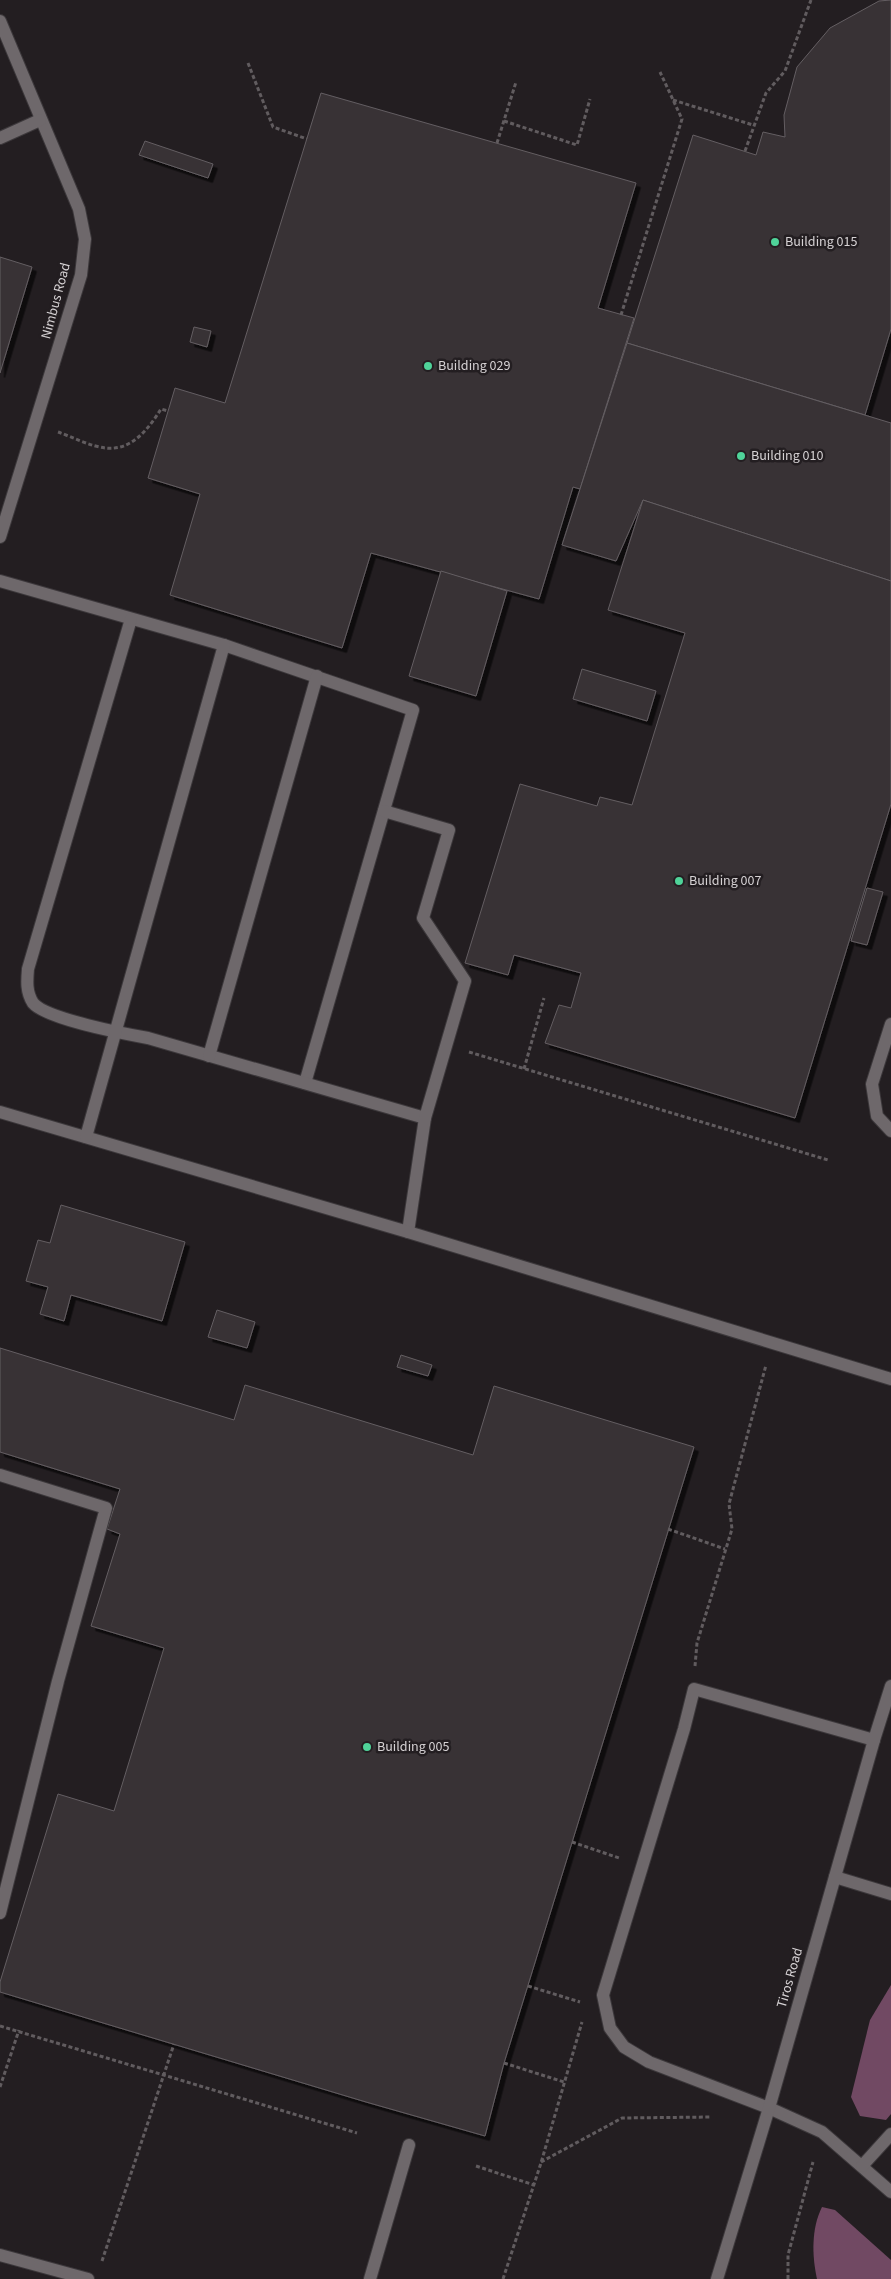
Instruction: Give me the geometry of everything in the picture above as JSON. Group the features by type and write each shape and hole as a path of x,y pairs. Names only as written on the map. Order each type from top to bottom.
{"street":[{"name":"Nimbus Road","path":"0,21 5,29 40,120 80,209 85,239 81,275 0,537"},
{"path":"0,138 40,120"},
{"path":"0,581 224,645 413,710 305,1083"},
{"path":"131,619 28,969 26,987 34,1003 47,1012 115,1033 148,1038 426,1118"},
{"path":"86,1137 224,645"},
{"path":"209,1056 317,676"},
{"path":"384,811 449,830 424,918 465,981 426,1118 408,1232"},
{"path":"891,1024 872,1084 878,1116 891,1131"},
{"path":"0,1112 408,1232 891,1379"},
{"path":"0,1475 106,1508 58,1681 0,1913"},
{"name":"Tiros Road","path":"717,2279 769,2108 891,1686"},
{"path":"874,1740 694,1689 684,1730 603,1995 610,2028 624,2047 649,2062 769,2108 822,2132 891,2192"},
{"path":"835,1877 891,1894"},
{"path":"862,2166 891,2134"},
{"path":"370,2279 409,2145"},
{"path":"0,2255 88,2279"}],"path":[{"path":"744,151 766,92 785,71 811,0"},
{"path":"248,64 273,127 307,139"},
{"path":"621,315 682,119 660,72"},
{"path":"497,143 516,82"},
{"path":"504,121 577,145 590,99"},
{"path":"673,100 754,125"},
{"path":"53,430 107,449 126,445 146,432 161,409 168,411"},
{"path":"524,1068 544,998"},
{"path":"446,1045 828,1160"},
{"path":"694,1689 696,1642 732,1529 729,1504 768,1359"},
{"path":"668,1529 725,1549"},
{"path":"572,1842 628,1861"},
{"path":"528,1986 587,2005"},
{"path":"503,2279 541,2163 585,2014"},
{"path":"0,2026 19,2030 357,2133"},
{"path":"0,2087 19,2030"},
{"path":"102,2261 174,2044"},
{"path":"504,2063 564,2082"},
{"path":"541,2163 622,2118 710,2117"},
{"path":"788,2279 788,2255 813,2162"},
{"path":"476,2166 534,2185"}],"shaded area":[{"path":"891,1985 891,2114 886,2120 860,2116 851,2097 870,2020"},
{"path":"822,2207 835,2210 891,2260 891,2279 817,2279 814,2261 814,2233"}],"building":[{"name":"Building 015","path":"891,0 891,329 865,415 627,343 693,135 756,155 763,132 785,137 784,115 797,67 830,28 879,1"},
{"name":"Building 029","path":"321,93 636,183 598,308 634,318 580,489 573,487 539,599 371,553 342,648 170,595 200,494 148,478 175,388 225,403"},
{"path":"145,141 213,164 208,178 139,155"},
{"path":"0,257 32,267 0,373"},
{"path":"194,327 211,331 207,347 190,342"},
{"name":"Building 010","path":"627,343 891,423 891,581 643,500 616,561 562,545"},
{"name":"Building 007","path":"643,500 891,581 891,804 795,1118 545,1043 559,1005 571,1008 581,973 514,955 508,975 465,963 520,784 597,806 600,797 632,805 685,633 608,610"},
{"path":"441,571 507,591 476,696 409,676"},
{"path":"582,669 656,691 647,721 573,699"},
{"path":"867,888 883,892 867,945 851,941"},
{"path":"61,1205 185,1242 162,1321 71,1295 64,1321 40,1314 48,1287 26,1281 38,1240 50,1243"},
{"path":"217,1310 255,1322 247,1348 208,1337"},
{"name":"Building 005","path":"0,1348 234,1420 245,1385 473,1455 494,1386 694,1447 504,2063 485,2136 0,1992 0,1982 58,1794 114,1811 164,1648 91,1626 120,1534 107,1529 120,1489 0,1452"},
{"path":"401,1355 432,1365 428,1376 397,1367"}],"place":[{"name":"Building 015","path":"775,242"},
{"name":"Building 029","path":"428,366"},
{"name":"Building 010","path":"741,456"},
{"name":"Building 007","path":"679,881"},
{"name":"Building 005","path":"367,1747"}]}
